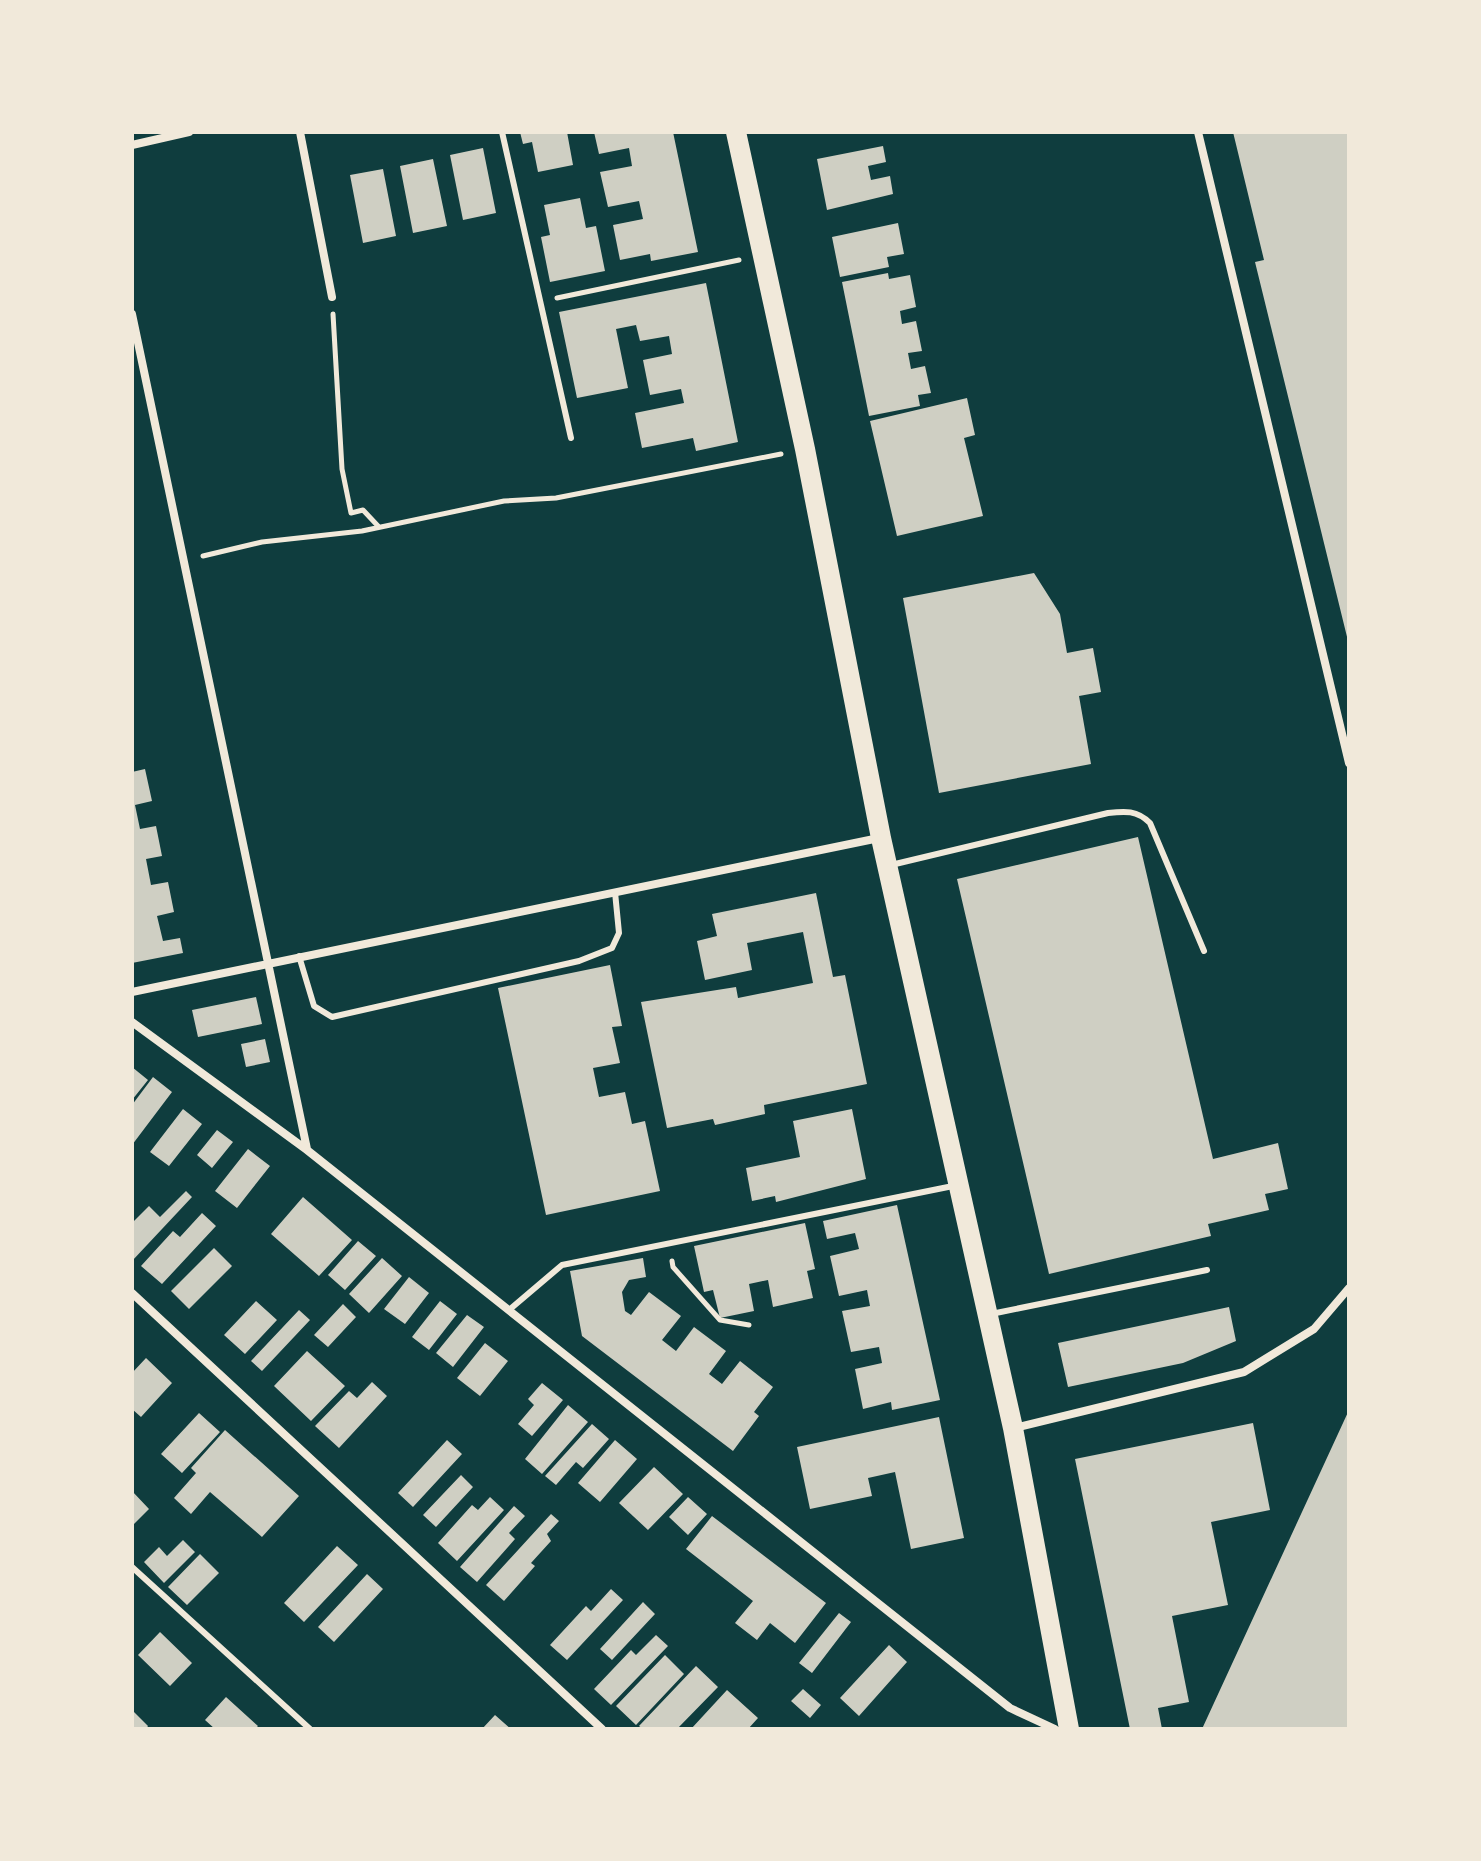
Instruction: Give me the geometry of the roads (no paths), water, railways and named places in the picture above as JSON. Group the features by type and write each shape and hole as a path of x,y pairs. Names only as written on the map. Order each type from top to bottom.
{"main road":[{"path":"736,132 805,449 881,838 1013,1428 1069,1729"}],"street":[{"path":"132,145 189,132"},
{"path":"300,132 332,297"},
{"path":"1198,132 1349,763"},
{"path":"132,314 307,1150"},
{"path":"132,992 881,838"},
{"path":"132,1022 307,1150 1010,1708 1055,1729"},
{"path":"1013,1428 1244,1372 1314,1329 1349,1288"},
{"path":"132,1293 602,1729"}],"lane":[{"path":"502,132 571,438"},
{"path":"887,866 1108,813 1126,811 1141,815 1150,823 1204,951"},
{"path":"299,956 314,1006 323,1015 332,1017 579,961 612,948 619,933 615,892"},
{"path":"509,1310 562,1265 959,1185"},
{"path":"988,1315 1207,1270"},
{"path":"132,1567 310,1729"}]}
